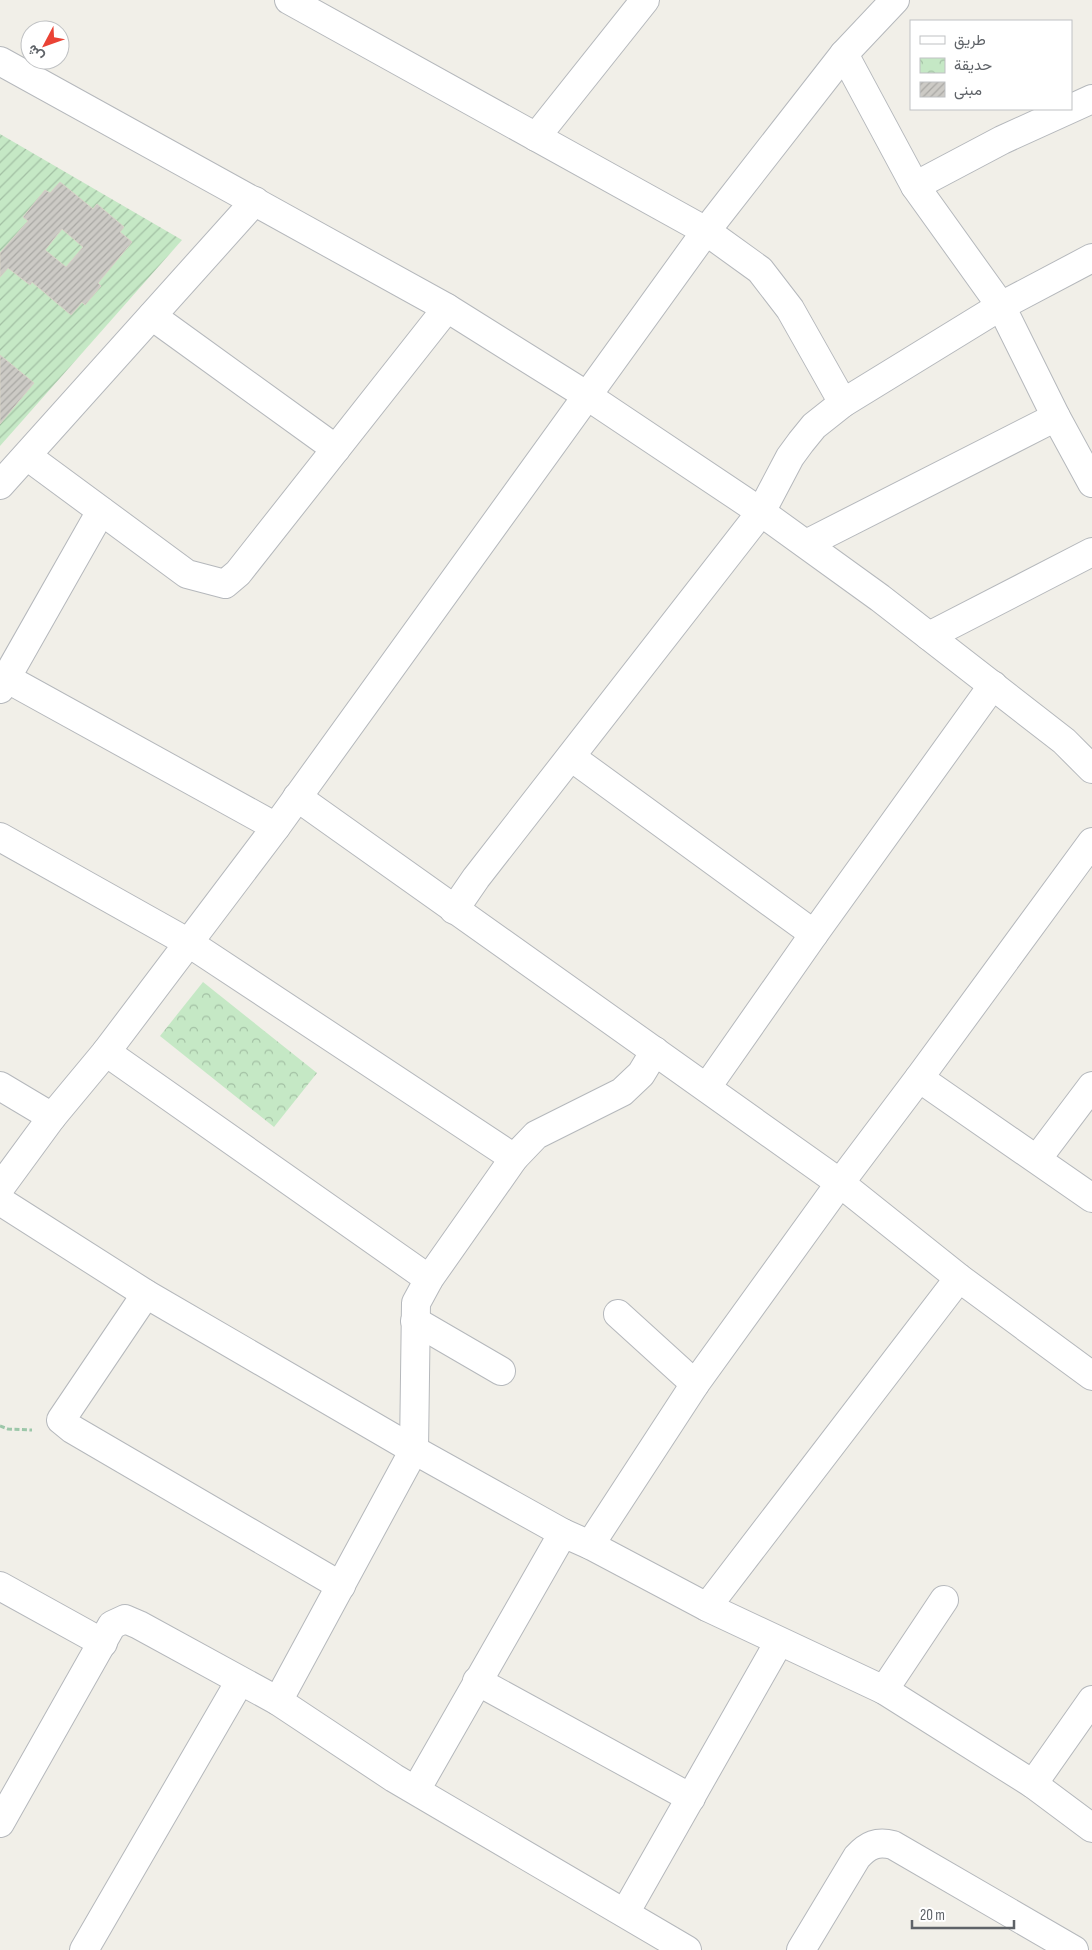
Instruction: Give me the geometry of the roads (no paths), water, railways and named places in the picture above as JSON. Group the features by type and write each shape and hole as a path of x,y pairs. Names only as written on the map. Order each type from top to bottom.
{"street":[{"path":"289,0 706,231 760,270 790,309 843,403"},
{"path":"536,137 645,0"},
{"path":"0,1188 52,1117 106,1052 276,827 706,231 844,54 895,0"},
{"path":"844,54 915,186 1001,306 1056,417 1092,483"},
{"path":"0,61 447,308 586,395 806,544 993,685 1064,741 1092,769"},
{"path":"1072,108 1092,99"},
{"path":"915,186 1002,140 1068,110"},
{"path":"0,485 255,201"},
{"path":"454,910 761,512 790,457 814,426 843,403 1001,306 1092,258"},
{"path":"27,456 187,574 224,584 238,574 447,308"},
{"path":"152,316 336,449"},
{"path":"806,544 1056,417"},
{"path":"101,511 3,684 276,827"},
{"path":"929,636 1092,552"},
{"path":"707,1087 814,934 993,685"},
{"path":"571,757 814,934"},
{"path":"297,797 840,1183 959,1278 1092,1376"},
{"path":"0,837 189,943 514,1158"},
{"path":"590,1545 695,1384 840,1183 1092,842"},
{"path":"278,1701 414,1450 416,1303 429,1279 514,1158 536,1135 622,1092 641,1074 656,1051"},
{"path":"106,1052 429,1279"},
{"path":"919,1078 1037,1158 1092,1198"},
{"path":"0,1086 52,1117"},
{"path":"1037,1158 1092,1086"},
{"path":"0,1201 146,1294 414,1450 563,1533 779,1642 884,1690 1033,1784 1092,1828"},
{"path":"708,1607 959,1278"},
{"path":"146,1294 61,1420 72,1429 341,1586"},
{"path":"618,1314 695,1384"},
{"path":"415,1321 501,1371"},
{"path":"416,1790 563,1533"},
{"path":"0,1586 103,1643"},
{"path":"884,1690 944,1600"},
{"path":"0,1823 10,1781 103,1643 112,1625 125,1619 278,1701 394,1778 687,1950"},
{"path":"625,1914 779,1642"},
{"path":"84,1950 240,1681"},
{"path":"477,1681 691,1798"},
{"path":"1033,1784 1092,1700"},
{"path":"801,1950 857,1857 864,1849 873,1844 884,1843 893,1845 1036,1941 1074,1950"}]}
